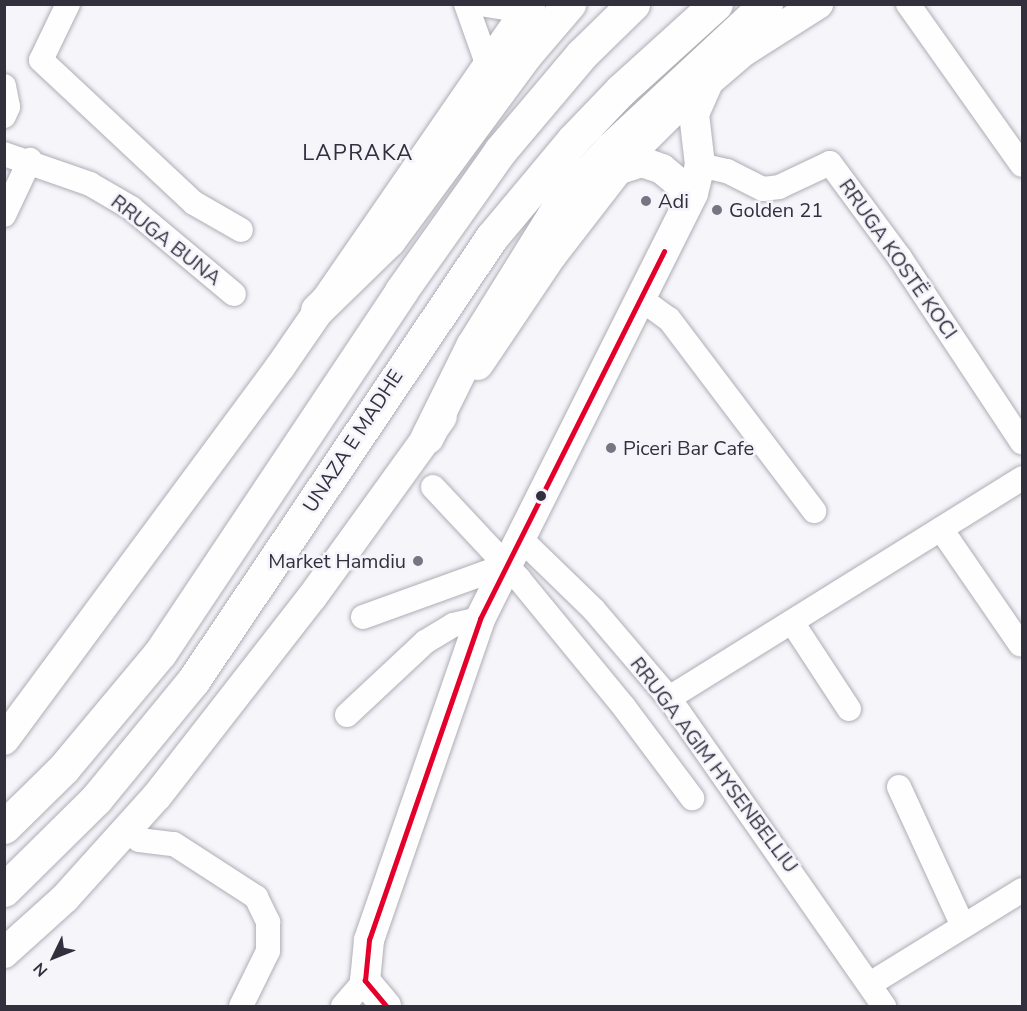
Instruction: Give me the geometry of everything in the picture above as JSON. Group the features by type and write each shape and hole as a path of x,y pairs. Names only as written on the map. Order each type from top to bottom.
{"highway":[{"path":"317,310 389,240 527,53 569,4"},
{"path":"4,827 63,770 160,653 401,291 542,100 573,46 607,4"},
{"path":"542,100 633,4"},
{"name":"UNAZA E MADHE","path":"4,890 96,799 194,681 491,238 566,148 621,90 716,4"},
{"path":"621,90 667,64 747,4"},
{"path":"427,437 472,346 564,198 677,85 766,4"}],"main road":[{"path":"4,953 65,898 157,796 312,597 427,437 552,255 617,170 656,128 713,76 744,51 818,4"},
{"path":"10,726 266,387 527,8"},
{"path":"386,1006 365,981 369,940 480,619 522,540 690,199 700,165 694,114 713,76"},
{"path":"617,170 642,162 662,169 682,186 690,199"}],"street":[{"path":"466,4 487,63"},
{"path":"480,4 527,8"},
{"path":"908,4 1023,165"},
{"path":"63,6 41,60 194,203 242,230"},
{"path":"4,86 8,107 4,116"},
{"name":"RRUGA BUNA","path":"4,154 30,160 90,184 131,208 234,294"},
{"path":"4,215 30,160"},
{"name":"RRUGA KOSTË KOCI","path":"700,165 727,171 763,189 779,187 830,163 900,258 1023,442"},
{"path":"641,299 669,319 814,511"},
{"path":"669,698 1023,478"},
{"path":"433,487 507,565 624,707 692,798"},
{"path":"941,529 1020,644"},
{"name":"RRUGA AGIM HYSENBELLIU","path":"522,540 594,610 669,698 884,1006"},
{"path":"363,617 507,565"},
{"path":"347,715 425,642 453,625 480,619"},
{"path":"792,622 849,709"},
{"path":"899,787 963,926"},
{"path":"139,840 174,844 256,897 268,922 268,951 241,1006"},
{"path":"870,984 1023,890"},
{"path":"343,1006 365,981"}],"transit line":[{"path":"386,1006 365,981 369,940 480,619 664,251"}],"place":[{"name":"Adi","path":"646,201"},
{"name":"Golden 21","path":"717,210"},
{"name":"Piceri Bar Cafe","path":"611,448"},
{"name":"Market Hamdiu","path":"418,561"}],"district":[{"name":"LAPRAKA","path":"358,154"}]}
